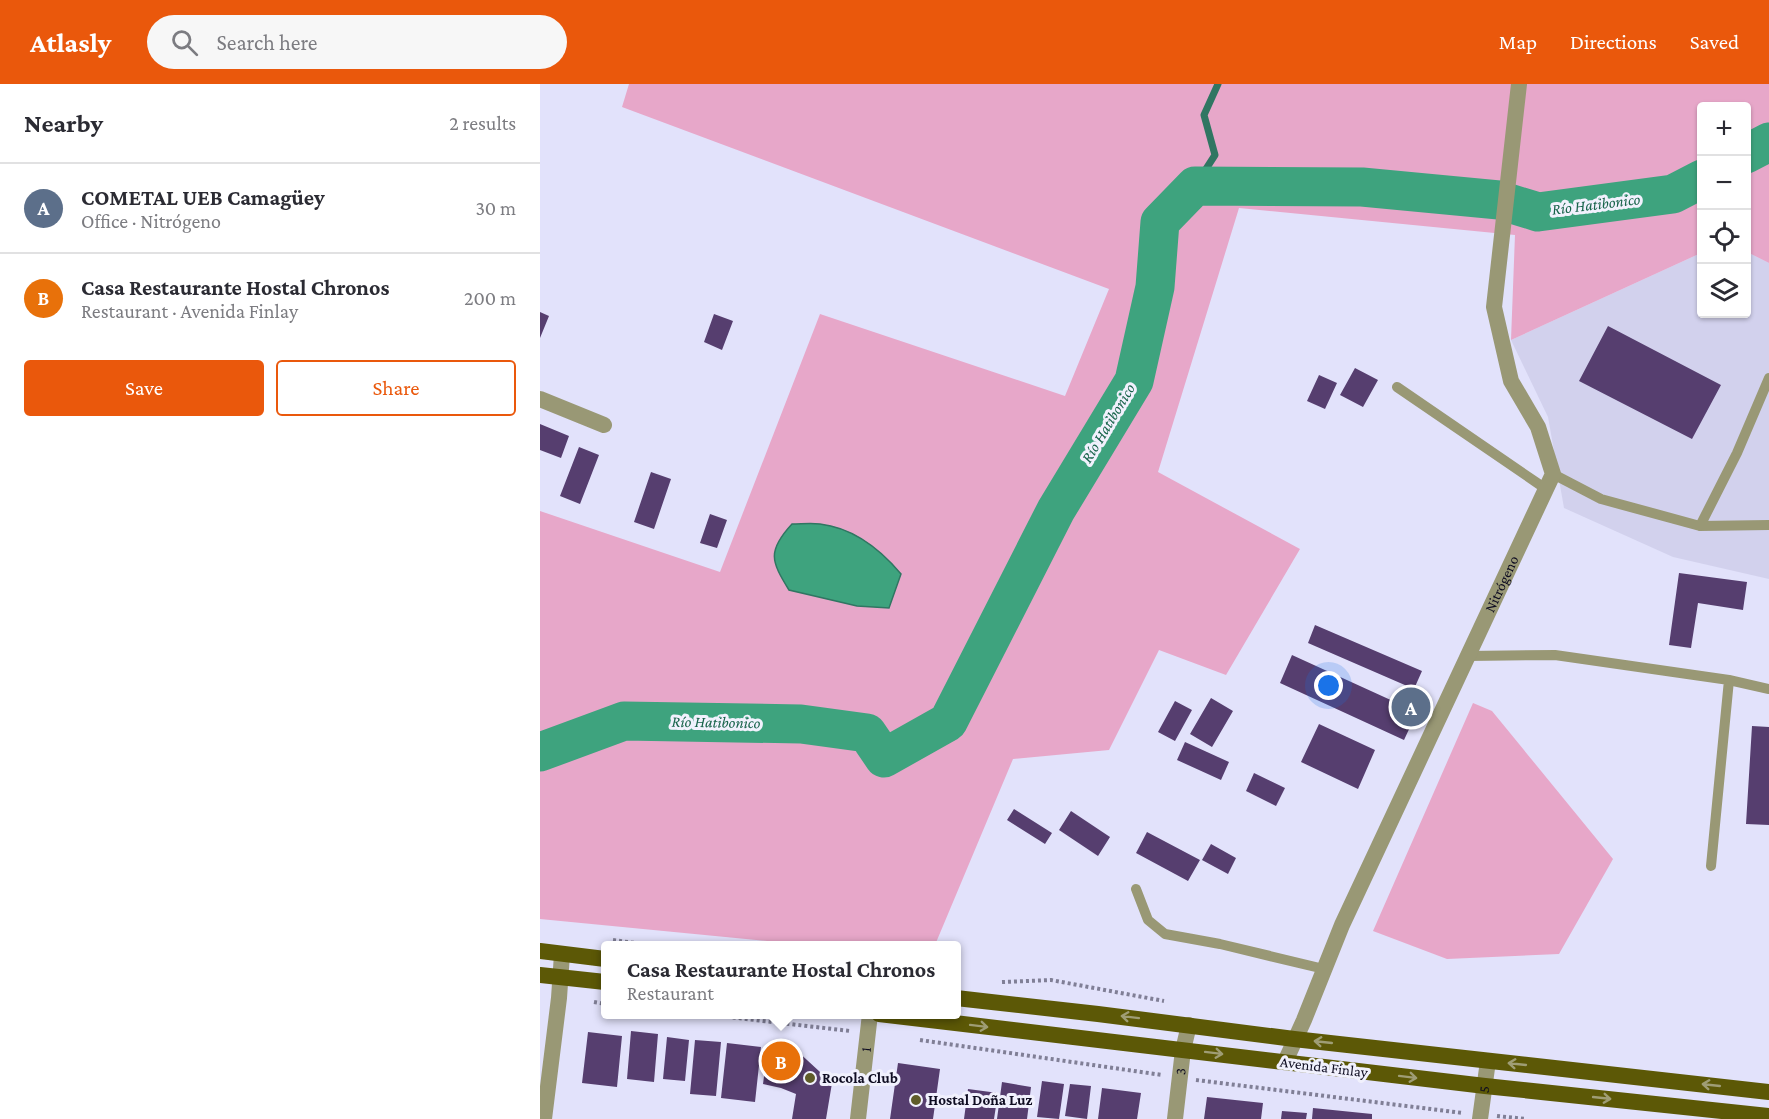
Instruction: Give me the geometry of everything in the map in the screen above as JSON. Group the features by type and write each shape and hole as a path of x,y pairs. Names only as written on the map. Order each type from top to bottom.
{"main road":[{"path":"540,951 601,958"},
{"path":"540,975 601,981"},
{"name":"Avenida Finlay","path":"961,998 1294,1039 1769,1092"},
{"name":"Avenida Finlay","path":"921,1019 1485,1086 1769,1116"}],"street":[{"path":"1519,84 1494,307 1511,381 1538,427 1549,482"},
{"path":"540,399 604,425"},
{"name":"Nitrógeno","path":"1285,1062 1347,914 1549,482"},
{"path":"544,1119 562,954"},
{"name":"1","path":"858,1119 869,1019"},
{"name":"3","path":"1175,1119 1183,1050 1189,1025"},
{"name":"5","path":"1480,1116 1488,1061"}],"lane":[{"path":"1700,526 1737,453 1769,378"},
{"path":"1397,387 1549,482 1700,526 1769,525"},
{"path":"1468,656 1555,655 1729,680 1769,689"},
{"path":"1711,866 1729,680"},
{"path":"1136,889 1148,920 1165,934 1220,944 1324,969"}],"path":[{"path":"746,1019 868,1033"},
{"path":"909,1039 1180,1078 1480,1116 1526,1119"}],"shaded area":[{"path":"629,84 1769,84 1769,263 1751,254 1751,102 1697,102 1697,255 1511,340 1515,235 1239,208 1158,472 1300,549 1226,675 1159,650 1109,750 1013,759 937,941 768,941 540,919 540,511 720,572 820,314 1065,396 1109,289 622,107"},
{"path":"1751,254 1769,263 1769,579 1673,557 1564,508 1548,417 1511,340 1697,255 1697,318 1751,318"},
{"path":"792,524 832,526 855,535 875,548 901,574 889,608 857,606 789,590 778,571 774,556 778,542"},
{"path":"1473,703 1492,711 1613,859 1559,954 1447,959 1373,931"}],"building":[{"path":"540,312 549,316 540,338"},
{"path":"714,314 733,321 722,350 704,342"},
{"path":"1608,326 1721,385 1692,439 1579,381"},
{"path":"1355,368 1378,380 1363,407 1340,395"},
{"path":"1319,375 1337,383 1325,409 1307,401"},
{"path":"540,424 569,436 561,458 540,450"},
{"path":"579,447 599,455 580,504 560,496"},
{"path":"651,472 671,479 654,529 634,522"},
{"path":"710,514 727,520 717,548 700,543"},
{"path":"1679,573 1747,582 1743,610 1698,603 1691,648 1669,645"},
{"path":"1315,625 1422,671 1414,689 1308,643"},
{"path":"1292,655 1417,712 1404,740 1280,683"},
{"path":"1211,698 1233,711 1212,747 1190,734"},
{"path":"1175,701 1192,710 1175,741 1158,732"},
{"path":"1319,724 1375,750 1358,789 1301,762"},
{"path":"1752,726 1769,727 1769,825 1746,824"},
{"path":"1185,742 1229,762 1221,780 1177,760"},
{"path":"1254,773 1285,788 1276,806 1246,791"},
{"path":"1014,809 1052,833 1045,844 1007,820"},
{"path":"1071,811 1110,837 1098,856 1059,830"},
{"path":"1147,832 1200,860 1188,881 1136,853"},
{"path":"1211,844 1236,858 1228,874 1202,860"},
{"path":"631,1031 658,1034 654,1082 627,1079"},
{"path":"588,1032 622,1036 617,1087 582,1083"},
{"path":"667,1037 689,1040 685,1081 663,1079"},
{"path":"695,1040 721,1042 716,1096 690,1094"},
{"path":"727,1043 761,1047 755,1102 721,1098"},
{"path":"768,1047 795,1049 832,1083 826,1119 792,1119 796,1094 763,1084"},
{"path":"898,1063 940,1069 933,1119 890,1119"},
{"path":"1042,1081 1064,1084 1059,1119 1037,1117"},
{"path":"1002,1082 1031,1087 1027,1119 997,1119"},
{"path":"1070,1084 1091,1086 1087,1119 1065,1116"},
{"path":"1102,1088 1141,1093 1137,1119 1098,1119"},
{"path":"968,1089 998,1093 994,1119 964,1119"},
{"path":"1207,1097 1263,1103 1261,1119 1204,1119"},
{"path":"1313,1108 1372,1114 1372,1119 1312,1119"},
{"path":"1282,1111 1307,1113 1306,1119 1281,1119"}],"waterway":[{"path":"1195,186 1215,155 1204,115 1218,84"},
{"name":"Río Hatibonico","path":"1751,151 1769,142"},
{"name":"Río Hatibonico","path":"1763,145 1769,150"},
{"name":"Río Hatibonico","path":"540,752 624,721 801,724 867,733 884,758 948,722 1056,510 1134,381 1155,287 1160,222 1195,186 1362,187 1499,200 1538,212 1673,194 1697,182"}],"place":[{"name":"COMETAL UEB Camagüey","path":"1411,707"},
{"name":"Casa Restaurante Hostal Chronos","path":"781,1061"},
{"name":"Rocola Club","path":"810,1078"},
{"name":"Hostal Doña Luz","path":"916,1100"}]}
